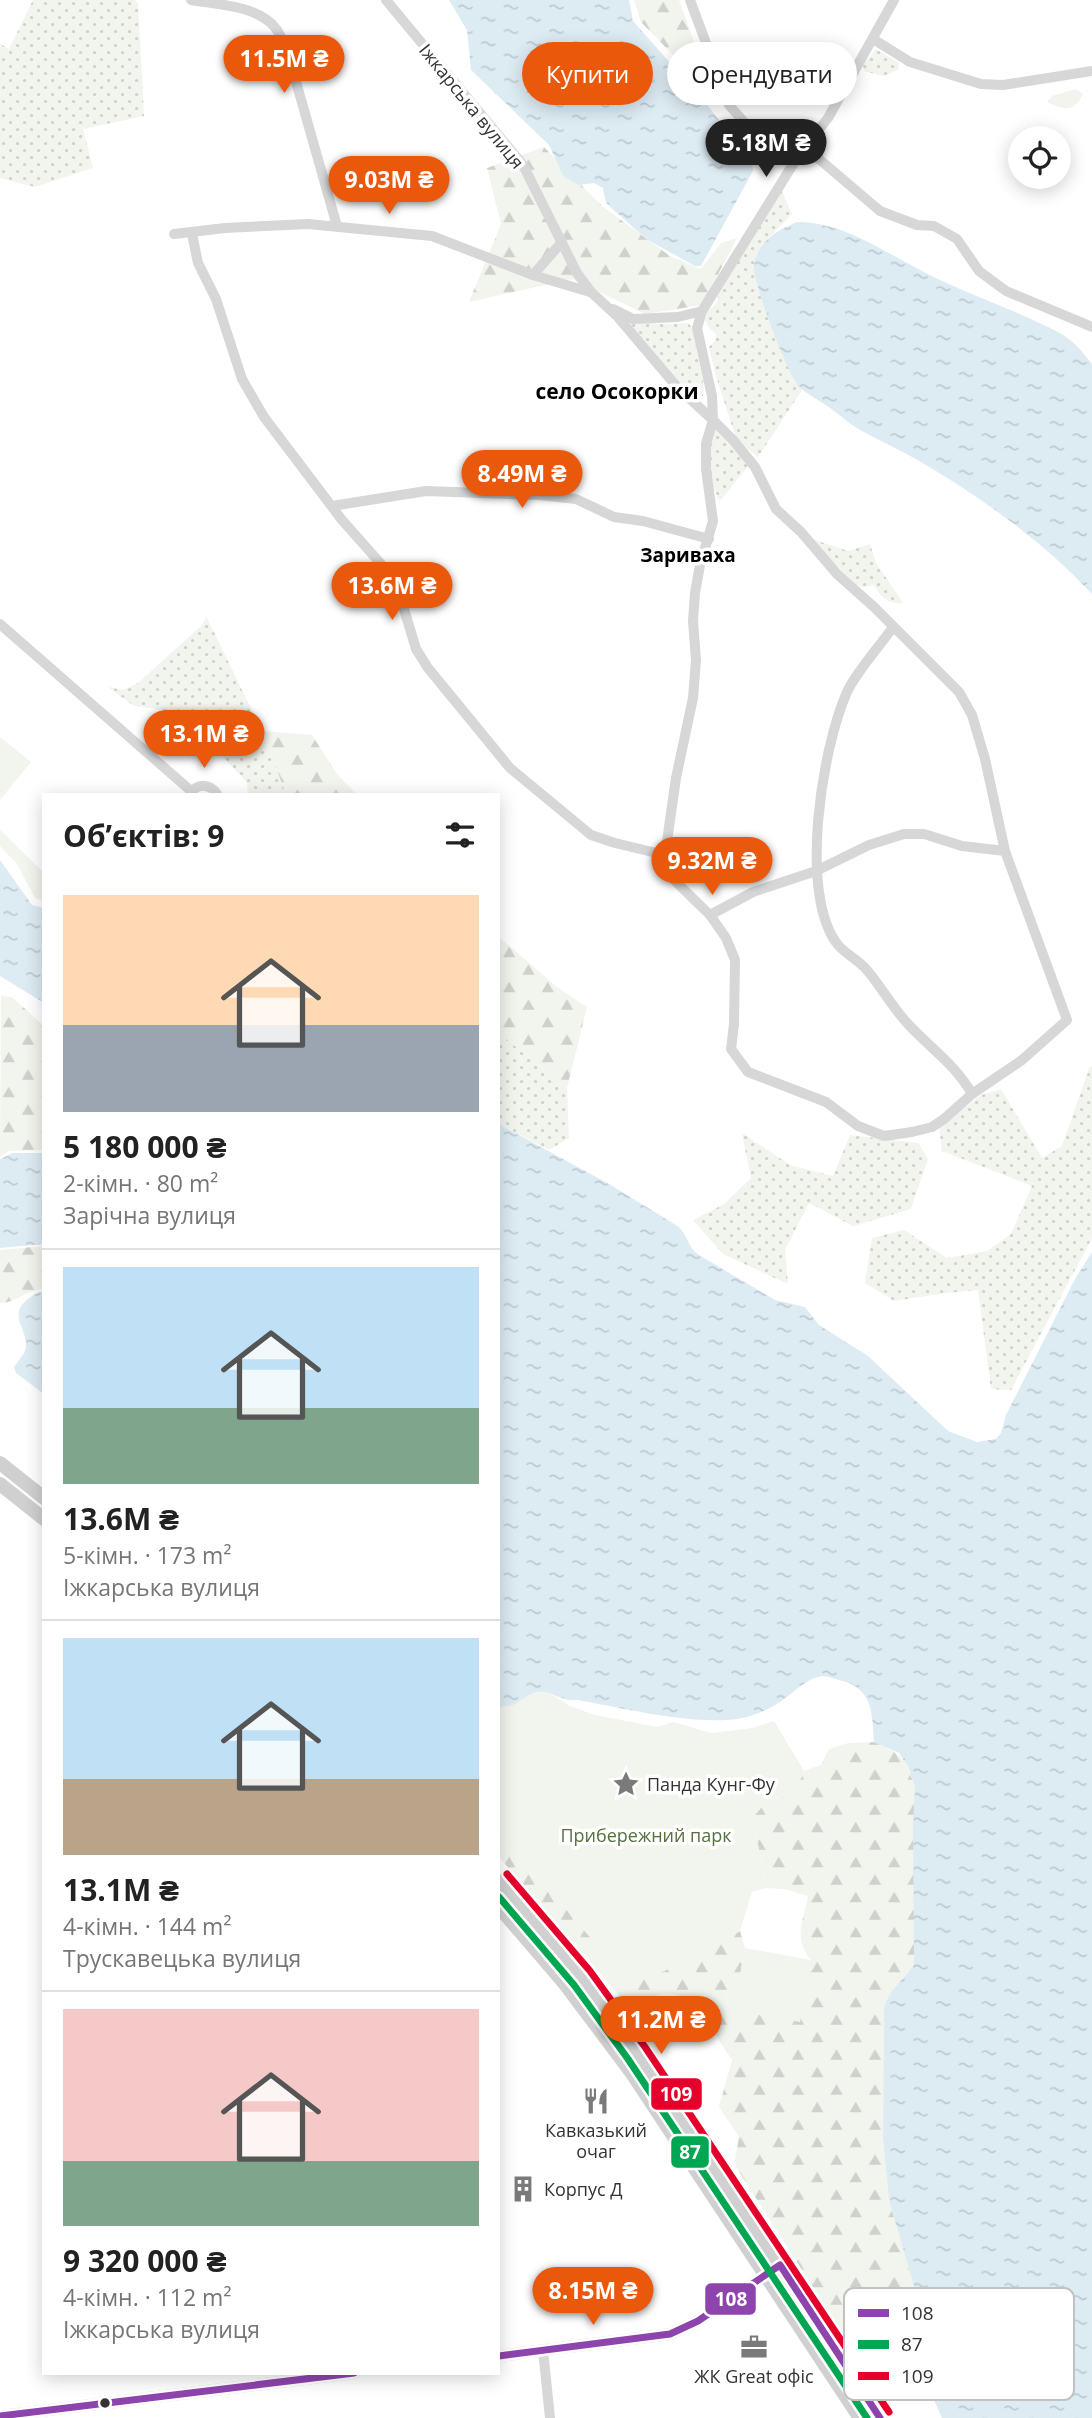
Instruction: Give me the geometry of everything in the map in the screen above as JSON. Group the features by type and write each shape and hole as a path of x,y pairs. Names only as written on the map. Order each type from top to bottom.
{"main road":[{"path":"0,1463 42,1496"},
{"path":"0,1484 42,1517"},
{"path":"500,1882 550,1938 600,2001 681,2116 844,2363"},
{"path":"500,1908 559,1977 654,2105 844,2394"},
{"path":"848,2400 860,2418"},
{"path":"868,2400 880,2418"}],"street":[{"path":"191,0 243,9 263,17 276,29 287,50 337,226"},
{"name":"Іжкарська вулиця","path":"386,0 523,165 577,273 591,292 609,308 678,388 733,440 755,467 776,509 801,532 836,574 874,607 959,692 972,715 985,759 1005,851 1067,1020 1022,1060 972,1094"},
{"path":"690,0 729,105 745,123 800,153 819,159 880,211 916,225 934,226 957,239 979,271 1006,291 1092,327"},
{"path":"893,627 848,691 831,744 822,790 816,871 825,923 839,946 866,968 906,1023 961,1075 972,1094 932,1126 884,1136 858,1126 826,1102 748,1072 730,1049 734,1024 735,960 726,938 710,915 673,879 665,855 676,778 693,698 696,660 693,621 695,593 713,521 706,469 706,444 713,420 712,396 697,328 702,311 800,153 828,117 894,0"},
{"path":"873,39 910,62 981,83 1003,85 1092,71"},
{"name":"Іжкарська вулиця","path":"174,234 286,225 337,226 432,236 533,275 591,292"},
{"path":"192,234 198,263 216,299 242,379 264,417 332,506 389,573 401,599 416,649 428,668 510,768 591,835 665,855"},
{"path":"533,275 562,242"},
{"path":"609,308 633,319 678,317 702,311"},
{"path":"332,506 426,491 539,495 576,499 614,517 643,521 709,539"},
{"path":"0,624 190,793 201,786 208,786 216,793"},
{"path":"710,915 754,892 816,871 869,845 905,834 924,834 962,846 1005,851"},
{"path":"500,2356 670,2334 698,2321 780,2265"},
{"path":"543,2350 550,2418"},
{"path":"0,2416 338,2375"}],"green space":[{"path":"33,0 135,0 138,3 144,116 83,129 93,168 35,187 0,178 0,44 9,49"},
{"path":"634,0 679,0 694,42 667,42 667,49 641,22"},
{"path":"876,49 899,63 898,70 883,76 864,71 863,65"},
{"path":"1076,89 1083,94 1072,107 1063,108 1047,102 1052,96"},
{"path":"544,147 602,206 670,256 701,269 721,243 737,238 702,305 645,314 572,279 469,302 501,224 487,168"},
{"path":"781,189 792,214 762,245 757,283 794,381 802,390 758,457 740,443 734,432 709,347 715,341 716,334 705,320 708,310 719,298 716,294"},
{"path":"628,321 688,323 695,330 703,396 697,399 686,390"},
{"path":"716,429 749,465 720,501 713,485 708,454"},
{"path":"815,540 848,551 870,544 876,563 903,603 893,603 885,599 874,585 857,585 825,555"},
{"path":"206,616 262,731 286,793 248,793 247,783 205,737 163,710 134,706 108,687 123,690 138,683 203,624"},
{"path":"262,731 312,735 337,774 355,793 286,793"},
{"path":"0,739 31,762 0,800"},
{"path":"0,830 42,871 42,900 35,898 17,864 0,846"},
{"path":"500,938 557,987 587,1007 567,1088 500,1034"},
{"path":"1,995 13,998 42,1024 42,1150 9,1151 0,1157"},
{"path":"500,1034 567,1088 569,1138 549,1150 500,1125"},
{"path":"1090,1066 1092,1238 1011,1390 991,1389 978,1290 894,1301 865,1283 872,1238 904,1230 947,1258 987,1251 1011,1234 1032,1186 942,1151 939,1127 981,1095 1001,1089 1042,1158 1062,1146"},
{"path":"742,1133 790,1165 833,1176 850,1135 918,1143 928,1159 911,1209 853,1226 809,1203 785,1250 788,1284 723,1254 693,1220 724,1204 751,1178"},
{"path":"42,1246 42,1289 0,1303 0,1250"},
{"name":"Прибережний парк","path":"542,1692 551,1694 570,1706 595,1715 657,1727 674,1722 711,1733 753,1728 774,1721 804,1771 794,1794 767,1801 753,1817 766,1888 752,1892 740,1931 636,1983 627,1984 610,1962 601,1956 596,1944 558,1900 500,1839 500,1707"},
{"path":"874,1742 892,1750 902,1758 915,1787 914,1964 893,1990 884,2008 883,2139 889,2200 915,2288 844,2288 844,2336 736,2167 739,2137 719,2107 732,2060 692,1999 674,1994 660,1994 631,2009 500,1858 500,1839 558,1900 596,1944 601,1956 610,1962 627,1984 664,1971 740,1931 745,1948 734,2009 811,1960 805,1952 801,1937 808,1896 784,1889 766,1888 753,1817 767,1801 794,1794 804,1771 821,1765 829,1749 848,1743"},
{"path":"745,1948 811,1960 800,2022 733,2010"}],"water":[{"path":"449,0 629,0 633,21 652,42 522,42 522,105 653,105 653,44 667,59 667,105 707,105 752,164 753,171 701,266 695,266 646,239 606,203 603,188 594,183 579,185 564,177 549,145 471,70 467,30"},
{"path":"797,222 815,223 852,235 940,280 1029,318 1072,342 1092,364 1092,594 1053,556 990,506 921,462 855,427 799,387 771,327 758,288 754,264 760,249 770,237"},
{"path":"0,860 32,905 42,908 42,1002 0,976"},
{"path":"500,1125 609,1184 679,1227 699,1255 775,1300 805,1307 819,1325 868,1356 948,1431 977,1442 996,1439 1001,1433 1006,1415 1075,1279 1092,1252 1092,2418 942,2418 934,2400 1074,2400 1074,2288 915,2288 913,2283 889,2200 883,2139 884,2008 893,1990 914,1964 915,1787 908,1767 899,1753 874,1742 873,1722 866,1697 853,1685 825,1676 805,1683 777,1704 742,1718 699,1720 657,1715 540,1692 513,1705 500,1707"},
{"path":"13,1153 42,1153 42,1244 0,1248 0,1159"},
{"path":"42,1292 42,1392 16,1373 14,1367 26,1347 19,1311 28,1299"}],"transit line":[{"name":"109","path":"507,1874 590,1971 645,2047 844,2345"},
{"name":"87","path":"500,1898 574,1985 628,2059 844,2383"},
{"name":"108","path":"500,2356 670,2334 698,2321 780,2265 844,2363"},
{"name":"108","path":"0,2416 338,2375"},
{"name":"87","path":"855,2400 867,2418"},
{"name":"108","path":"868,2400 880,2418"},
{"name":"109","path":"881,2400 889,2412"}],"place":[{"name":"Панда Кунг-Фу","path":"626,1784"},
{"name":"Кавказький очаг","path":"596,2101"},
{"name":"Корпус Д","path":"523,2189"},
{"name":"ЖК Great офіс","path":"754,2347"}],"district":[{"name":"село Осокорки","path":"617,391"},
{"name":"Зариваха","path":"688,555"}]}
